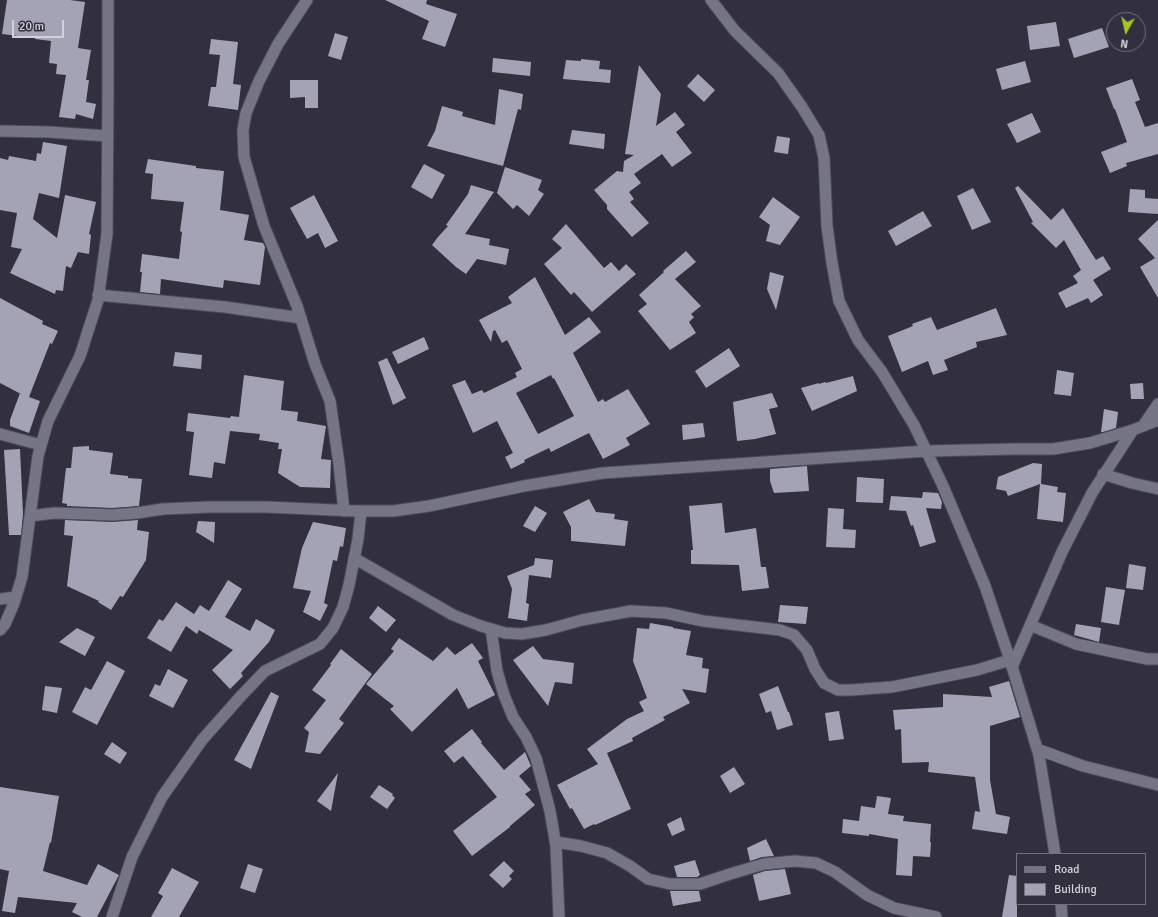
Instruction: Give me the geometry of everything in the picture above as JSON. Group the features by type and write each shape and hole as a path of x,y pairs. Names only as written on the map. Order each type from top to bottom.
{"street":[{"path":"0,630 5,624 22,578 38,456 48,421 80,356 98,295 107,234 108,0"},
{"path":"307,0 278,44 259,81 246,113 244,130 244,157 264,226 301,318 330,401 344,511"},
{"path":"711,0 735,31 778,73 802,107 819,135 824,158 827,226 839,301 858,340 882,372 914,425 943,486 985,586 1039,755 1055,853"},
{"path":"0,131 49,132 108,136"},
{"path":"98,295 225,307 301,318"},
{"path":"1143,426 1158,404"},
{"path":"30,516 54,513 112,515 163,509 209,507 267,507 361,512 393,511 429,506 524,486 603,473 926,451 1015,449 1053,450 1090,443 1133,430 1158,420"},
{"path":"1011,664 1062,552 1092,493 1133,430"},
{"path":"0,434 41,445"},
{"path":"1104,474 1158,489"},
{"path":"112,917 132,857 162,797 202,740 265,671 320,644 333,628 343,607 358,539 361,512"},
{"path":"354,558 453,615 481,626 505,633 522,634 546,630 596,617 632,611 666,613 703,621 780,630 794,635 807,650 815,669 824,683 838,690 892,687 1011,664"},
{"path":"0,599 16,597"},
{"path":"1030,625 1076,644 1140,658 1158,659"},
{"path":"491,629 497,671 504,695 513,717 526,737 536,758 550,811 556,842 559,917"},
{"path":"1037,749 1083,766 1158,785"},
{"path":"556,842 581,846 607,853 630,866 648,879 670,884 700,884 764,864 795,861 816,863 835,872 867,895 894,908 936,917"},
{"path":"1061,905 1062,917"}],"building":[{"path":"7,0 70,0 85,2 78,48 91,50 86,80 89,80 86,102 96,104 93,119 76,114 75,119 59,117 66,75 56,74 57,64 49,63 51,41 2,34"},
{"path":"385,0 427,0 426,4 457,14 445,47 422,39 429,21"},
{"path":"1056,22 1060,46 1030,50 1027,26"},
{"path":"1102,28 1106,39 1106,48 1074,58 1068,39"},
{"path":"335,33 348,37 341,60 328,56"},
{"path":"211,39 238,42 233,84 241,85 238,110 208,106 211,87 216,87 220,55 209,54"},
{"path":"493,58 531,62 530,76 492,72"},
{"path":"581,59 600,61 599,69 611,70 610,83 563,79 566,60 581,61"},
{"path":"1025,61 1031,82 1002,90 996,69"},
{"path":"639,65 661,94 656,126 675,112 685,125 676,132 692,153 672,167 662,154 634,174 641,183 629,192 634,199 630,202 649,223 632,237 607,209 607,205 594,190 617,171 623,172 624,161 634,155 625,154"},
{"path":"698,74 715,90 704,102 687,86"},
{"path":"1132,79 1140,100 1135,102 1145,127 1158,123 1158,154 1126,163 1127,166 1110,173 1101,152 1127,142 1106,88"},
{"path":"290,80 318,80 318,108 305,108 305,97 290,98"},
{"path":"499,89 523,94 521,110 518,109 503,166 427,146 435,131 442,106 463,112 462,116 495,125"},
{"path":"1032,113 1041,132 1017,143 1007,124"},
{"path":"572,130 605,134 604,149 569,144"},
{"path":"777,136 790,138 788,154 774,152"},
{"path":"43,142 67,146 59,198 39,193 33,219 57,238 65,195 96,202 89,234 91,235 89,254 78,252 71,268 66,266 63,291 56,290 55,294 10,273 22,249 11,247 17,213 0,210 0,158 8,160 9,156 36,161 37,153 41,154"},
{"path":"148,159 196,166 196,168 224,171 220,210 249,215 244,240 263,243 265,247 260,285 224,280 223,288 161,279 160,294 140,292 142,254 179,259 182,232 180,231 184,202 151,199 153,174 145,173"},
{"path":"424,164 445,175 432,199 411,187"},
{"path":"505,167 542,180 538,190 544,194 529,216 517,205 513,209 497,193"},
{"path":"471,185 494,192 465,234 490,239 489,245 509,249 506,265 477,259 466,274 432,245 448,226 446,225 468,194"},
{"path":"1018,186 1051,220 1063,208 1096,260 1103,256 1111,269 1093,280 1103,295 1091,303 1088,298 1066,308 1058,293 1078,283 1073,276 1081,270 1064,240 1056,248 1031,223 1033,222 1015,188"},
{"path":"973,188 991,222 972,230 957,196"},
{"path":"1130,189 1145,190 1145,198 1158,199 1158,214 1128,212"},
{"path":"314,195 338,241 325,248 318,233 307,239 290,208"},
{"path":"773,197 800,217 780,245 766,241 770,225 759,217"},
{"path":"923,211 932,226 896,246 888,231"},
{"path":"1158,220 1158,298 1140,267 1155,258 1138,239"},
{"path":"566,224 604,268 611,262 619,271 626,264 636,274 592,312 574,292 571,295 544,264 562,248 552,239"},
{"path":"686,251 696,262 675,279 701,306 691,314 694,317 689,322 696,333 670,350 638,311 647,304 639,295"},
{"path":"770,272 784,276 776,310 767,289"},
{"path":"535,277 565,335 589,317 601,332 573,353 598,402 603,399 605,402 628,389 650,424 626,438 630,445 603,459 589,433 551,452 549,448 524,460 525,462 511,469 505,457 513,453 497,421 473,433 452,385 465,380 472,394 482,390 484,393 517,377 515,373 522,369 507,340 502,343 495,330 493,331 491,342 479,320 512,303 508,297","holes":["551,375 553,379 554,378 574,416 538,434 516,393"]},
{"path":"0,298 43,321 42,324 58,331 52,344 50,343 29,397 40,401 29,433 10,426 10,420 20,393 0,383"},
{"path":"996,308 1007,335 976,342 977,347 944,360 948,370 933,375 928,361 902,372 888,336 913,326 912,324 931,317 937,330"},
{"path":"424,337 429,349 398,364 392,352"},
{"path":"729,348 740,366 706,388 695,371"},
{"path":"175,352 202,355 201,369 173,366"},
{"path":"387,358 406,398 393,405 378,362"},
{"path":"1057,370 1074,373 1071,396 1054,394"},
{"path":"244,375 284,381 281,410 298,412 297,421 326,426 321,459 331,460 330,488 300,487 278,473 282,449 278,449 279,443 259,440 260,434 230,431 225,464 214,462 212,478 189,475 194,432 186,431 188,413 230,418 231,416 239,417"},
{"path":"853,376 857,391 812,411 801,388"},
{"path":"1143,383 1144,399 1131,399 1130,384"},
{"path":"772,393 778,407 769,409 776,434 755,439 737,441 733,402"},
{"path":"1104,409 1118,412 1116,428 1101,432"},
{"path":"703,423 705,437 683,440 682,425"},
{"path":"89,446 89,450 113,453 110,474 142,479 139,506 112,508 67,506 67,504 62,503 66,468 71,468 73,447"},
{"path":"20,449 23,514 21,535 9,535 4,450"},
{"path":"1033,463 1042,464 1041,484 1058,487 1057,492 1066,493 1063,522 1037,519 1040,484 1008,496 1006,491 996,489 998,477"},
{"path":"807,466 809,491 774,493 770,481 770,469"},
{"path":"857,477 884,479 883,503 856,502"},
{"path":"923,492 938,493 942,502 941,509 926,508 936,542 920,547 913,525 911,526 906,511 889,510 891,496 922,498"},
{"path":"589,499 596,512 615,514 614,519 628,521 625,546 571,541 571,527 563,512"},
{"path":"722,503 725,533 756,528 761,567 766,567 769,588 742,591 739,565 691,564 691,550 693,550 689,506"},
{"path":"535,506 547,513 535,532 523,526"},
{"path":"828,508 844,509 843,529 856,530 855,548 826,547"},
{"path":"65,520 112,522 138,520 137,530 149,532 146,560 123,597 120,596 111,610 98,602 99,601 67,586 73,536 64,535"},
{"path":"198,521 215,522 214,543 196,532"},
{"path":"313,522 346,528 343,547 340,546 337,561 333,560 324,603 328,605 320,621 303,612 311,591 293,588 302,548"},
{"path":"535,558 553,560 551,578 529,575 526,603 529,604 527,621 508,618 512,589 507,576 534,565"},
{"path":"1129,564 1146,567 1143,590 1126,588"},
{"path":"228,580 242,589 225,617 250,631 256,619 275,630 269,642 241,673 243,676 230,689 212,670 233,650 199,630 197,634 186,626 171,652 147,638 159,619 163,621 176,602 194,614 200,605 209,611"},
{"path":"1106,587 1125,590 1119,625 1101,622"},
{"path":"780,605 808,607 806,624 778,622"},
{"path":"378,606 396,620 386,632 369,618"},
{"path":"650,623 691,631 686,655 703,658 702,668 709,669 706,693 682,689 690,703 663,717 665,720 632,738 633,741 607,753 631,809 584,829 572,808 570,809 557,785 598,764 587,749 627,719 644,711 639,702 647,698 633,661 637,628 649,629"},
{"path":"1076,624 1101,628 1099,642 1074,635"},
{"path":"77,628 95,637 85,656 59,642"},
{"path":"399,638 433,661 447,647 455,655 472,643 483,658 478,661 495,695 468,709 457,688 412,732 390,709 394,706 366,684 394,651 391,649"},
{"path":"533,646 543,659 574,663 572,684 555,682 548,706 513,660"},
{"path":"341,649 372,674 339,719 344,723 320,754 305,752 309,732 304,728 326,700 312,690"},
{"path":"107,661 125,671 97,725 72,712 85,687 91,690"},
{"path":"168,669 188,680 173,708 149,696 155,684 160,686"},
{"path":"1009,681 1020,717 990,726 990,780 996,814 1010,817 1007,834 972,829 975,811 980,812 975,777 928,772 929,762 902,763 901,729 895,730 893,710 943,707 943,694 992,697 989,687"},
{"path":"45,686 62,688 57,713 42,710"},
{"path":"778,686 793,725 777,730 771,711 766,713 759,694"},
{"path":"271,692 279,696 251,769 234,760"},
{"path":"839,711 844,739 829,741 825,713"},
{"path":"472,729 482,742 481,743 504,770 525,752 531,766 519,776 531,790 525,794 535,805 510,827 472,856 453,831 497,797 463,756 454,763 444,751"},
{"path":"112,742 127,753 120,764 104,754"},
{"path":"734,767 745,784 730,793 720,776"},
{"path":"338,773 331,811 317,801"},
{"path":"379,785 393,794 392,795 395,798 387,809 370,797"},
{"path":"0,787 59,796 51,843 50,842 43,871 87,885 98,864 119,875 97,917 82,917 72,912 77,903 18,897 15,913 2,911 9,871 0,869"},
{"path":"877,796 891,798 888,814 904,816 903,821 931,824 930,857 913,856 912,876 896,875 898,839 869,834 869,836 842,833 843,819 859,821 861,806 875,808"},
{"path":"681,817 685,830 672,836 667,824"},
{"path":"766,839 774,856 762,857 750,861 747,848"},
{"path":"695,860 700,875 697,877 677,877 674,866"},
{"path":"504,861 514,871 509,876 512,879 503,888 489,875"},
{"path":"248,864 263,869 255,893 240,888"},
{"path":"172,868 199,882 179,917 151,917 163,896 158,893"},
{"path":"785,869 791,894 759,901 753,875 765,871"},
{"path":"1009,875 1016,876 1017,917 1002,917"},
{"path":"670,891 699,891 701,901 673,906"}]}
